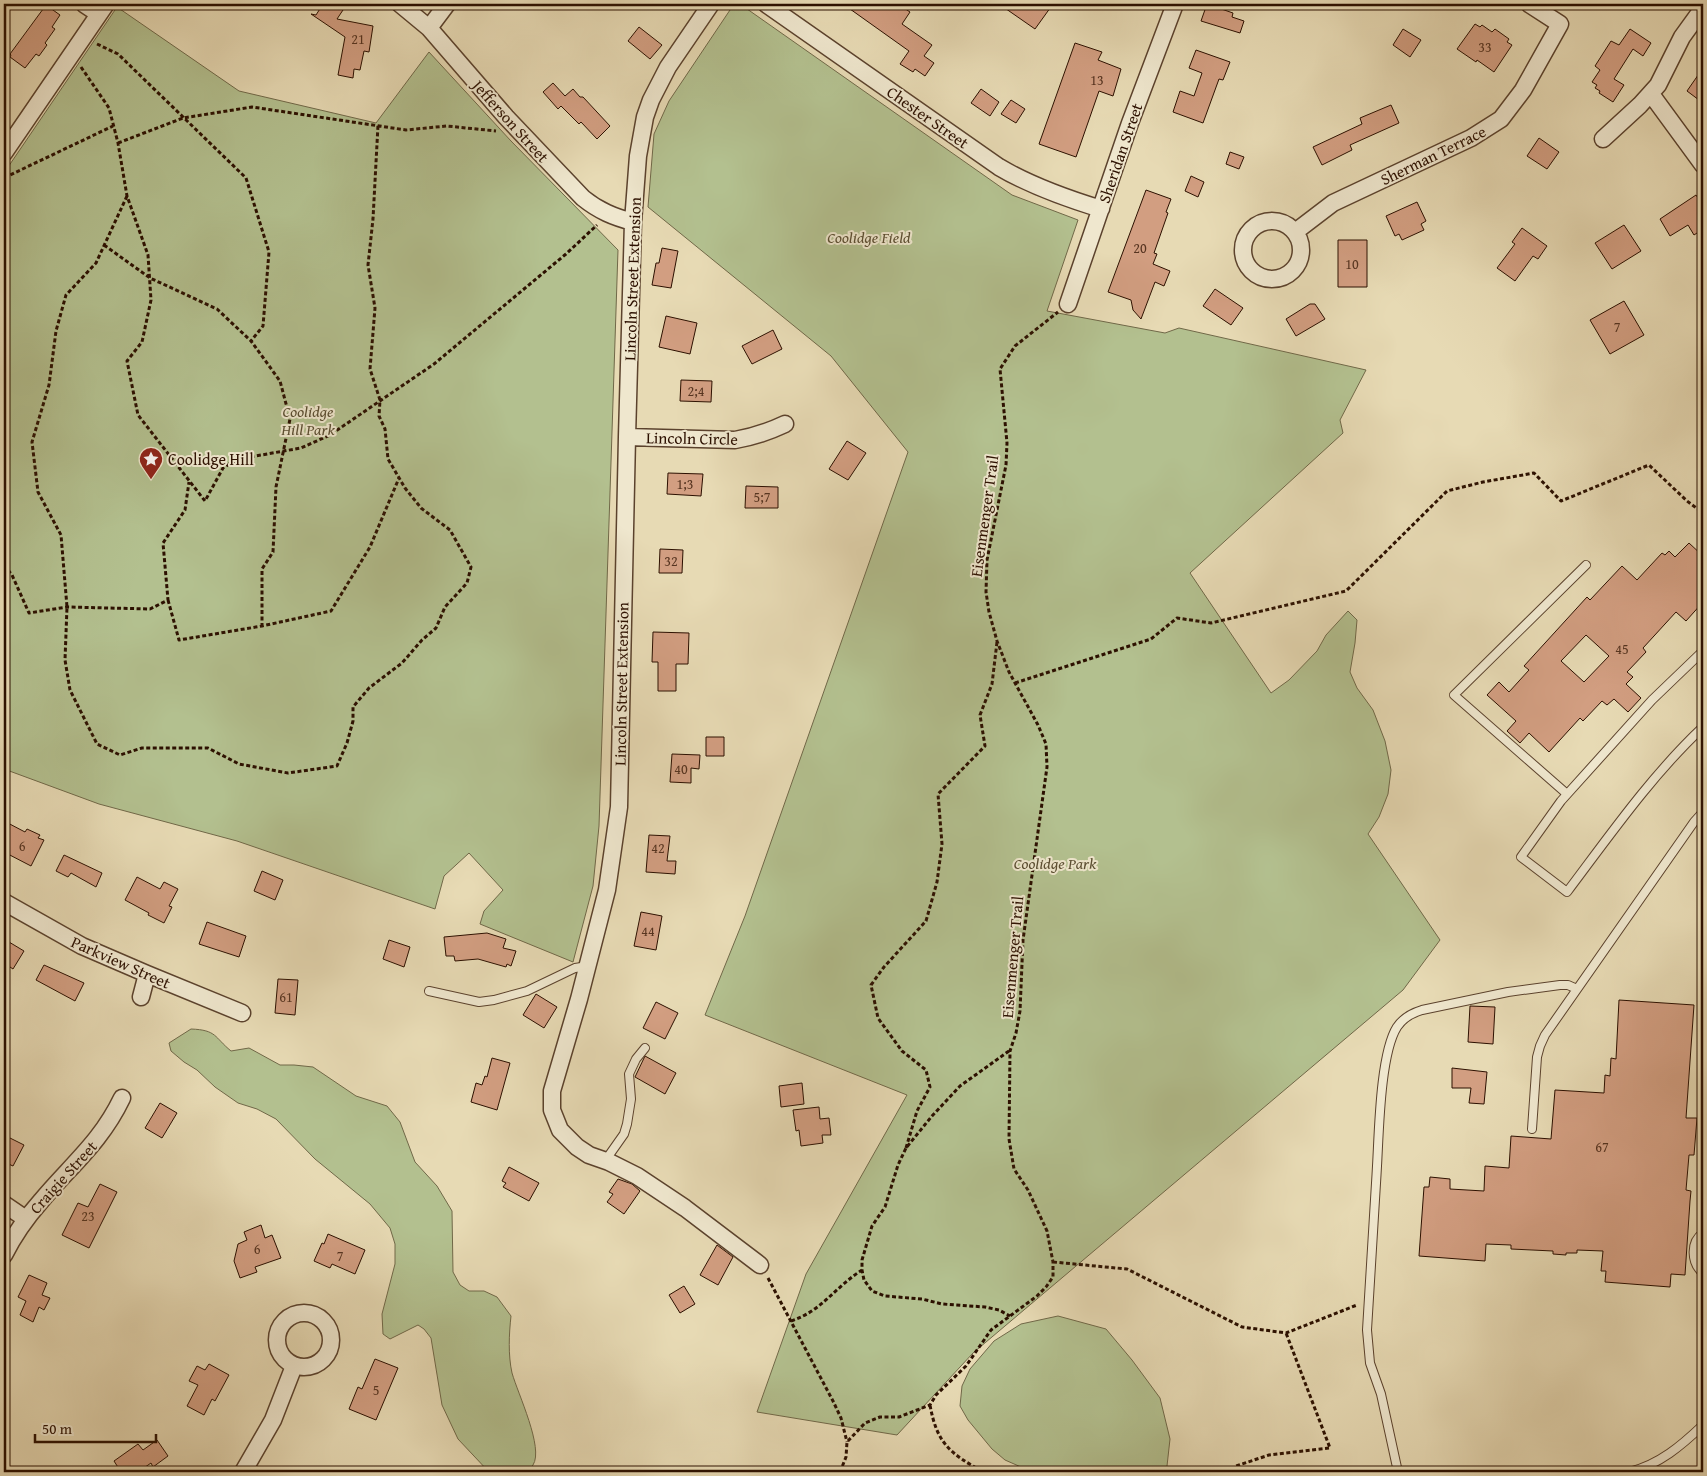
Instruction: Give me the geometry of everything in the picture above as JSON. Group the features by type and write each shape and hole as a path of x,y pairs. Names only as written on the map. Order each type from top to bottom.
{"street":[{"path":"4,153 102,9 84,4"},
{"name":"Jefferson Street","path":"400,4 429,28 517,129 584,198 608,215 633,222"},
{"path":"429,28 446,4"},
{"name":"Lincoln Street Extension","path":"711,4 668,66 651,100 645,117 638,156 633,222 619,806 607,890 588,966 552,1091 552,1110 555,1120 567,1139 589,1154 637,1176 760,1265"},
{"name":"Chester Street","path":"766,4 999,166 1039,188 1063,198 1101,209"},
{"name":"Sheridan Street","path":"1068,304 1130,123 1175,4"},
{"name":"Sherman Terrace","path":"1295,232 1333,203 1471,138 1501,119 1524,90 1560,24 1529,4"},
{"path":"1603,139 1651,94 1665,72 1682,37 1703,8"},
{"path":"1651,94 1703,165"},
{"name":"Lincoln Circle","path":"627,437 735,440 752,437 784,424"},
{"name":"Parkview Street","path":"4,902 82,946 242,1013"},
{"path":"142,997 147,974"},
{"name":"Craigie Street","path":"4,1255 26,1219 102,1133 113,1117 122,1098"},
{"path":"4,1204 26,1219"},
{"path":"243,1472 273,1420 294,1366"}],"lane":[{"path":"1567,794 1454,695 1586,565"},
{"path":"1703,651 1652,700 1567,794 1521,857 1567,892 1678,750 1703,727"},
{"path":"1532,1129 1537,1057 1540,1046 1577,989 1688,830 1703,812"},
{"path":"429,991 479,1002 494,1000 527,991 575,968 588,966"},
{"path":"1398,1472 1381,1394 1370,1363 1367,1330 1381,1108 1388,1053 1397,1027 1413,1013 1422,1010 1508,992 1560,984 1577,989"},
{"path":"605,1160 624,1134 631,1099 629,1074 636,1059 645,1048"},
{"path":"1703,1233 1697,1240 1693,1250 1700,1271 1703,1272"},
{"path":"1629,1472 1655,1463 1688,1440 1703,1425"}],"path":[{"path":"83,37 118,54 246,178 269,252 263,326 251,341"},
{"path":"72,54 109,108 118,144 127,196 148,255 151,300 142,342 127,361 138,415 205,501 223,468 231,463 250,457 301,448 330,435 434,364 566,254 608,215"},
{"path":"118,144 183,118 252,107 406,130 447,126 504,131 517,129"},
{"path":"127,196 96,263 66,295 56,331 49,385 32,442 38,492 61,534 67,607 65,660 70,690 97,744 120,755 142,748 208,748 238,764 288,773 337,766 353,721 353,707 369,688 402,663 422,640 436,628 445,607 467,584 471,567 450,530 421,508 388,459 385,429 379,416 380,400 370,368 375,308 368,265 373,219 378,125"},
{"path":"4,174 10,175 113,126"},
{"path":"104,245 150,278 217,309 251,341 280,381 290,419 276,487 272,552 262,569 262,626"},
{"name":"Eisenmenger Trail","path":"847,1442 865,1423 880,1417 899,1417 930,1405 936,1395 966,1366 991,1330 1037,1296 1053,1277 1053,1262 1046,1231 1028,1190 1014,1169 1009,1139 1010,1051 1020,1011 1023,940 1047,767 1046,744 1015,683 997,641 986,592 987,560 1006,465 1007,443 1000,369 1015,346 1068,304"},
{"path":"1015,683 1151,639 1176,618 1210,623 1346,591 1447,491 1483,482 1534,473 1561,501 1649,465 1687,501 1703,513"},
{"path":"190,481 186,510 163,543 168,600 179,640 331,612 370,547 399,478"},
{"path":"4,565 12,575 29,613 67,607 150,609 168,600"},
{"name":"Eisenmenger Trail","path":"906,1148 917,1111 930,1087 926,1070 902,1051 878,1018 871,985 884,967 926,921 937,882 942,844 938,794 986,746 980,715 992,684 997,641"},
{"path":"1010,1051 960,1086 906,1148 884,1206 872,1226 862,1260 864,1280 872,1291 885,1296 922,1299 942,1304 985,1307 999,1310 1010,1316"},
{"path":"1053,1262 1127,1269 1242,1327 1286,1333 1369,1301"},
{"path":"760,1265 823,1380 841,1418 847,1442 846,1457 840,1472"},
{"path":"790,1321 814,1310 828,1300 848,1279 862,1270"},
{"path":"1238,1472 1236,1466 1269,1455 1330,1448 1286,1333"},
{"path":"930,1405 933,1424 941,1439 961,1459 983,1472"}],"green space":[{"name":"Coolidge Park","path":"734,4 740,4 1012,195 1078,220 1047,311 1165,333 1179,328 1366,370 1340,420 1343,433 1190,573 1271,693 1289,680 1317,651 1326,635 1348,611 1357,620 1350,672 1357,688 1373,710 1385,741 1391,770 1388,794 1379,817 1368,834 1440,940 1403,990 973,1353 897,1435 757,1412 806,1274 907,1095 705,1015 745,916 908,452 831,356 648,207 654,134 669,101"},
{"name":"Coolidge Hill Park","path":"117,7 239,91 376,123 429,52 511,141 618,250 599,826 593,886 573,962 480,924 484,911 503,890 469,853 444,876 435,909 237,841 99,804 4,769 4,173"},
{"path":"191,1029 211,1033 231,1051 249,1048 280,1065 313,1067 356,1096 387,1106 400,1122 415,1162 437,1186 452,1211 453,1272 460,1285 469,1291 484,1291 497,1297 511,1316 509,1345 512,1373 529,1420 535,1446 536,1457 530,1468 513,1473 489,1472 458,1439 442,1405 431,1338 418,1325 390,1339 383,1334 382,1314 395,1264 395,1244 390,1228 370,1204 315,1159 276,1119 257,1109 238,1103 171,1051 169,1043"},
{"path":"1058,1316 1106,1329 1160,1398 1170,1439 1167,1466 1159,1472 1066,1472 1021,1467 1005,1460 992,1449 968,1420 960,1406 962,1386 970,1369 994,1341 1021,1324"}],"building":[{"path":"323,4 347,4 337,19 373,26 369,52 364,51 360,70 354,69 353,78 338,75 345,37 311,14 316,15"},
{"path":"843,4 898,4 910,12 902,24 932,45 924,56 934,63 925,76 915,69 913,72 900,64 909,51"},
{"path":"999,4 1053,4 1035,29"},
{"path":"1207,4 1233,13 1232,17 1244,21 1240,33 1201,21"},
{"path":"46,5 60,15 52,27 55,29 45,43 47,45 39,56 36,54 25,68 10,57 10,54"},
{"path":"1475,24 1480,27 1482,25 1492,32 1495,29 1509,39 1507,42 1512,45 1494,72 1457,49"},
{"path":"639,27 662,45 650,59 628,41"},
{"path":"1403,29 1421,40 1410,57 1393,45"},
{"path":"1630,29 1651,43 1643,56 1633,49 1614,79 1624,85 1613,102 1599,93 1600,91 1595,88 1597,85 1592,82 1600,70 1595,66 1611,41 1619,45"},
{"path":"1075,43 1102,52 1098,60 1121,69 1113,96 1099,91 1076,157 1039,144"},
{"path":"1196,50 1230,62 1223,80 1219,79 1203,123 1173,112 1180,91 1194,96 1202,73 1189,68"},
{"path":"1703,68 1703,103 1687,91"},
{"path":"553,83 565,96 573,89 610,126 597,139 581,122 579,124 561,106 558,109 543,92"},
{"path":"981,89 999,102 990,116 971,103"},
{"path":"1011,100 1025,109 1016,123 1001,114"},
{"path":"1391,105 1399,123 1350,145 1352,150 1322,165 1313,147 1362,124 1360,118"},
{"path":"1539,138 1559,152 1547,169 1527,156"},
{"path":"1230,152 1244,157 1239,169 1226,164"},
{"path":"1191,176 1204,182 1198,197 1185,191"},
{"path":"1146,190 1171,199 1154,253 1157,254 1153,264 1170,271 1164,286 1155,282 1141,319 1133,310 1131,300 1108,292"},
{"path":"1696,195 1703,206 1703,229 1694,235 1688,225 1670,236 1660,219"},
{"path":"1417,202 1426,221 1421,224 1424,230 1402,240 1399,234 1395,236 1386,216"},
{"path":"1624,225 1641,251 1612,269 1595,243"},
{"path":"1522,228 1547,246 1538,259 1533,256 1515,281 1497,268 1515,244 1512,242"},
{"path":"1338,240 1367,240 1367,287 1338,287"},
{"path":"662,248 678,251 671,288 652,285 656,263 659,263"},
{"path":"1215,289 1243,308 1231,325 1203,306"},
{"path":"1624,301 1644,335 1610,354 1590,320"},
{"path":"1310,304 1315,304 1325,319 1296,336 1286,319"},
{"path":"666,316 697,323 690,354 659,347"},
{"path":"773,330 782,349 752,364 742,346"},
{"path":"681,380 712,381 711,402 680,401"},
{"path":"847,441 866,453 848,480 829,469"},
{"path":"668,473 703,474 701,496 667,494"},
{"path":"746,486 778,487 778,508 745,508"},
{"path":"1689,543 1703,556 1703,602 1686,621 1676,612 1643,648 1646,652 1627,672 1633,677 1626,684 1641,698 1628,712 1614,699 1607,705 1602,701 1583,721 1580,718 1549,752 1529,733 1520,743 1507,731 1516,721 1487,695 1499,682 1509,692 1529,670 1524,666 1587,597 1590,600 1622,566 1637,580 1662,553 1665,555 1669,551 1675,557","holes":["1586,635 1609,656 1584,682 1561,661"]},
{"path":"660,549 683,550 682,573 659,573"},
{"path":"653,632 689,633 688,664 676,664 676,691 658,691 658,662 652,662"},
{"path":"706,737 724,737 724,756 706,756"},
{"path":"672,754 700,755 699,769 691,768 691,783 670,782"},
{"path":"4,821 25,832 27,829 40,835 38,838 44,840 31,866 4,852"},
{"path":"649,835 670,836 667,861 676,861 675,874 646,872"},
{"path":"64,855 102,873 96,887 71,873 68,877 56,871"},
{"path":"262,871 283,880 275,900 254,891"},
{"path":"137,877 160,889 164,882 178,889 169,906 172,907 164,923 125,900"},
{"path":"641,912 662,916 656,950 634,946"},
{"path":"207,922 246,936 239,957 199,944"},
{"path":"487,933 506,939 503,948 516,951 511,966 507,964 506,967 478,959 455,961 454,956 446,956 444,937"},
{"path":"4,939 24,951 13,969 4,963"},
{"path":"389,940 410,947 404,967 383,959"},
{"path":"44,965 84,983 75,1001 36,980"},
{"path":"278,979 298,980 295,1015 275,1013"},
{"path":"536,994 557,1007 544,1028 523,1015"},
{"path":"1619,1000 1694,1005 1686,1118 1697,1118 1694,1155 1689,1155 1686,1190 1691,1191 1685,1275 1671,1274 1670,1287 1605,1282 1606,1271 1601,1271 1603,1251 1577,1250 1577,1253 1566,1253 1566,1255 1553,1254 1553,1251 1511,1249 1511,1245 1486,1244 1485,1261 1419,1256 1424,1187 1429,1187 1430,1177 1450,1179 1450,1189 1484,1191 1485,1166 1509,1168 1511,1136 1551,1139 1555,1090 1604,1093 1605,1075 1610,1076 1611,1058 1616,1059"},
{"path":"656,1002 678,1013 665,1039 643,1028"},
{"path":"1470,1006 1495,1007 1493,1044 1468,1042"},
{"path":"645,1056 676,1073 665,1094 635,1077"},
{"path":"492,1058 510,1063 497,1110 471,1102 476,1083 482,1085 485,1076 487,1077"},
{"path":"1452,1068 1487,1072 1484,1104 1469,1103 1471,1088 1452,1088"},
{"path":"802,1083 804,1104 781,1107 779,1086"},
{"path":"160,1103 177,1113 162,1138 145,1128"},
{"path":"819,1107 820,1119 829,1118 831,1135 822,1135 823,1143 801,1146 799,1130 796,1131 793,1110"},
{"path":"4,1135 24,1145 13,1166 4,1162"},
{"path":"509,1167 539,1183 529,1201 503,1187 506,1183 502,1181"},
{"path":"618,1179 632,1184 640,1191 624,1214 607,1202 613,1194 609,1192"},
{"path":"100,1184 117,1192 89,1248 62,1235 78,1203 88,1207"},
{"path":"261,1225 265,1238 272,1235 281,1258 255,1267 257,1272 240,1278 234,1261 238,1244 247,1240 244,1232"},
{"path":"328,1234 365,1250 355,1274 332,1264 330,1268 314,1261"},
{"path":"717,1245 733,1257 718,1285 700,1275"},
{"path":"29,1275 47,1283 42,1295 50,1298 44,1310 39,1307 33,1322 20,1315 26,1301 18,1297"},
{"path":"684,1286 695,1304 680,1313 669,1295"},
{"path":"375,1359 398,1368 376,1420 349,1409 358,1387 362,1389"},
{"path":"209,1364 229,1375 215,1401 212,1399 204,1415 187,1406 198,1385 189,1381 197,1366 205,1370"},
{"path":"157,1440 168,1456 153,1467 151,1463 138,1472 121,1472 114,1461 138,1444 143,1450"}],"place":[{"name":"Coolidge Hill","path":"151,480"}],"park label":[{"name":"Coolidge Field","path":"869,237"}]}
